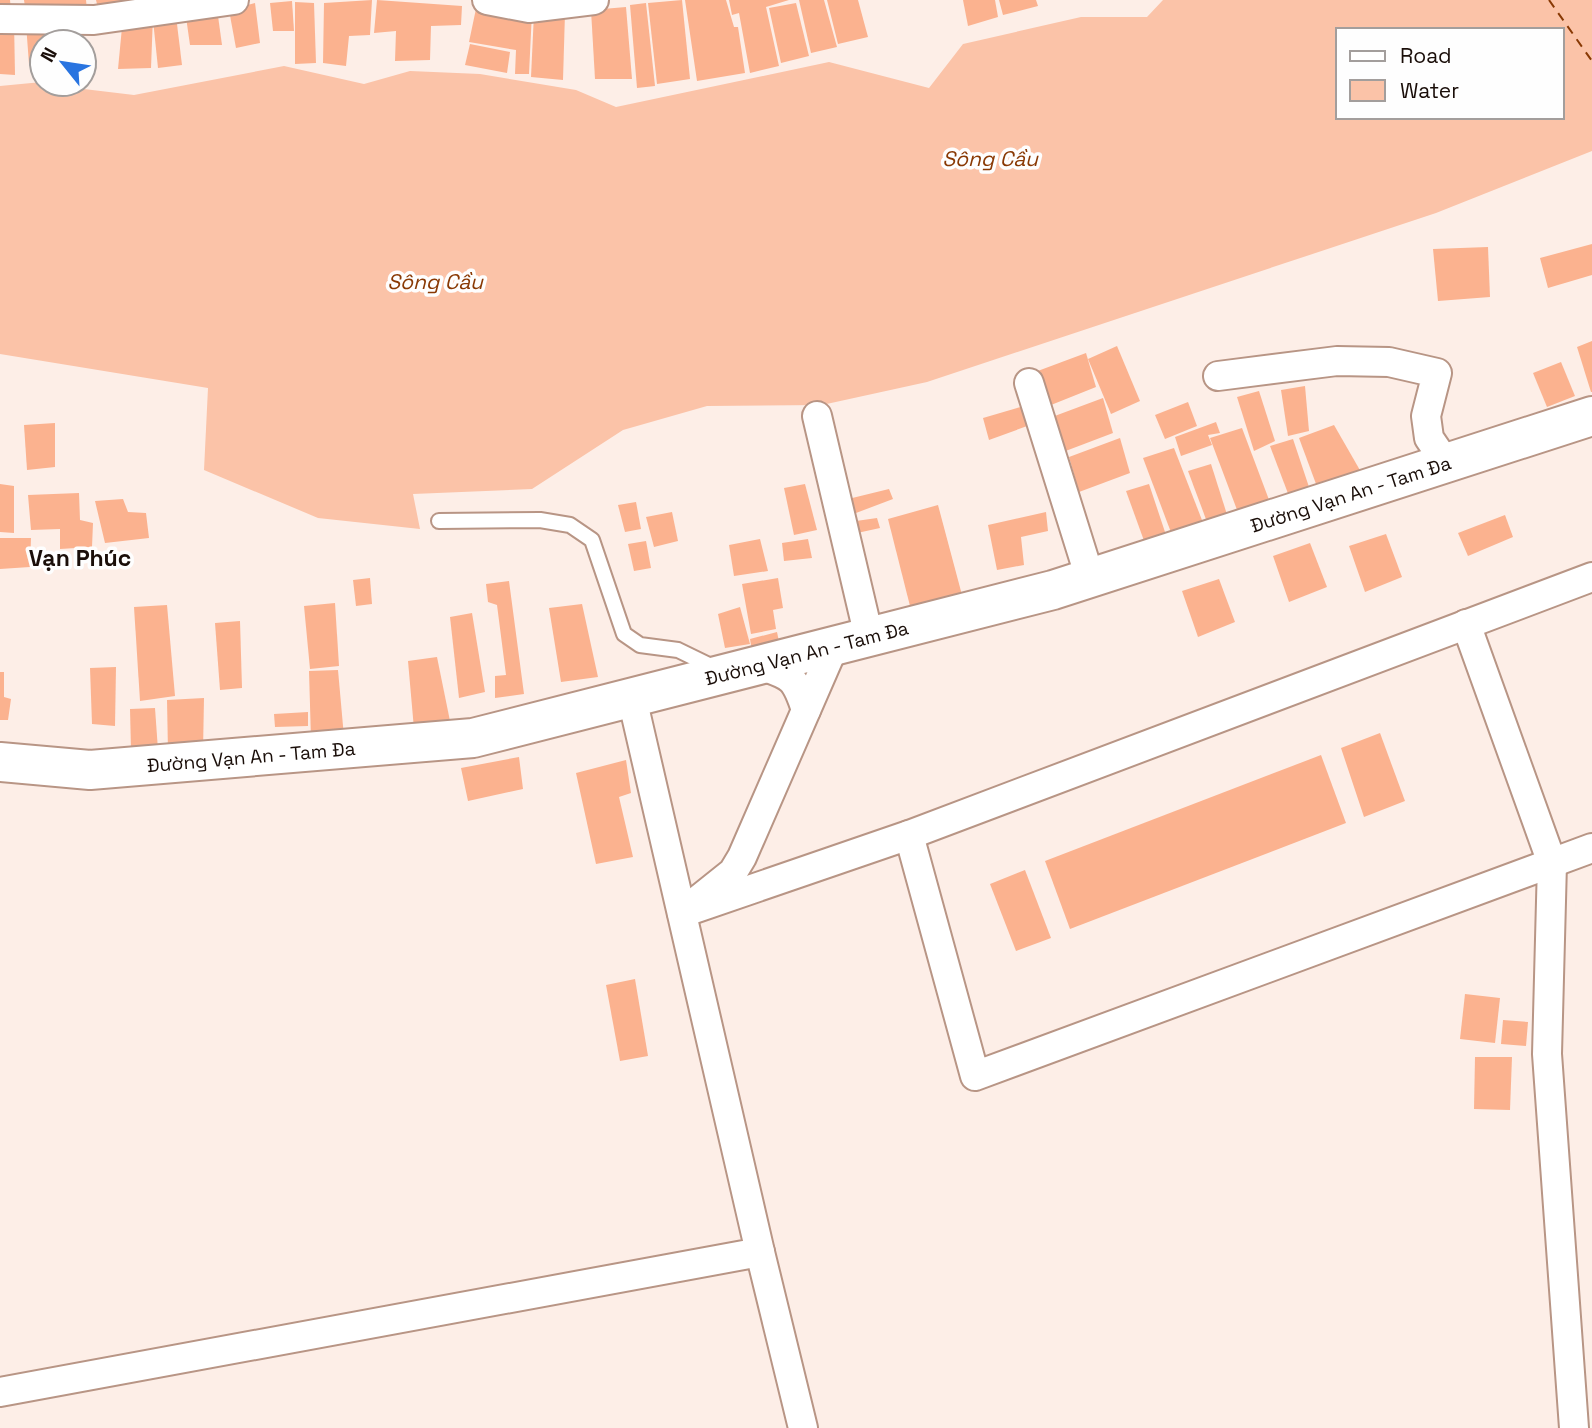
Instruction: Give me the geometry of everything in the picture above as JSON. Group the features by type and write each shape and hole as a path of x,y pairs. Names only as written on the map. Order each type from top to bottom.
{"main road":[{"name":"Đường Vạn An - Tam Đa","path":"0,762 90,770 473,738 1053,590 1592,416"}],"street":[{"path":"0,19 234,0"},
{"path":"487,0 529,8 594,0"},
{"path":"1218,376 1337,361 1390,362 1437,373 1426,416 1429,438 1446,463"},
{"path":"1029,383 1090,578"},
{"path":"682,913 733,872 806,710 852,641 817,416"},
{"path":"682,913 909,835 1592,577"},
{"path":"1466,624 1552,863 1547,1054 1574,1428"},
{"path":"744,669 791,677 799,689 806,710"},
{"path":"632,698 803,1428"},
{"path":"909,835 975,1076 1592,848"},
{"path":"0,1392 760,1252"}],"lane":[{"path":"439,521 540,520 569,525 592,540 624,634 640,645 678,650 705,664 744,669"}],"water":[{"name":"Sông Cầu","path":"1163,0 1592,0 1592,151 1436,213 927,382 822,405 707,406 623,430 532,489 413,494 420,529 318,518 204,470 208,388 0,354 0,86 28,83 28,98 98,98 98,91 134,95 284,66 364,84 410,71 480,74 576,90 616,107 829,62 929,88 963,44 1081,17 1147,17"}],"building":[{"path":"0,0 10,0 11,10 0,11"},
{"path":"24,0 86,0 87,10 26,14"},
{"path":"96,0 126,0 127,6 98,8"},
{"path":"372,0 370,35 349,36 346,66 323,63 324,3"},
{"path":"377,0 462,6 461,25 431,26 430,60 395,61 396,31 374,33"},
{"path":"682,0 690,79 657,84 648,3"},
{"path":"685,0 726,0 734,27 738,27 745,73 697,81"},
{"path":"729,0 789,0 766,7 779,66 750,73 739,13 732,15"},
{"path":"799,0 824,0 837,47 811,53"},
{"path":"827,0 858,0 868,37 838,44"},
{"path":"963,0 995,0 998,17 968,26"},
{"path":"999,0 1036,0 1038,6 1003,15"},
{"path":"292,1 294,31 273,31 270,3"},
{"path":"295,2 314,3 316,63 295,64"},
{"path":"255,3 260,43 236,48 229,10"},
{"path":"646,3 655,86 637,88 630,5"},
{"path":"796,3 809,56 781,63 769,8"},
{"path":"477,4 532,12 529,74 515,74 516,50 469,42"},
{"path":"626,7 632,79 595,79 591,10"},
{"path":"534,13 565,13 563,80 531,77"},
{"path":"153,16 151,68 118,69 123,17"},
{"path":"176,16 182,65 158,68 153,20"},
{"path":"218,16 222,45 190,45 186,17"},
{"path":"14,21 15,75 0,74 0,23"},
{"path":"58,23 58,28 28,28 28,51 26,24"},
{"path":"470,44 510,52 507,73 465,65"},
{"path":"1592,244 1592,275 1548,288 1540,258"},
{"path":"1488,247 1490,297 1438,301 1433,249"},
{"path":"1592,341 1592,392 1591,392 1577,347"},
{"path":"1117,346 1140,401 1111,414 1088,359"},
{"path":"1086,353 1096,387 1046,407 1035,372"},
{"path":"1561,362 1575,396 1547,407 1533,373"},
{"path":"1305,386 1309,431 1288,436 1281,390"},
{"path":"1259,391 1275,441 1254,451 1237,397"},
{"path":"1103,398 1113,433 1063,452 1052,417"},
{"path":"1188,402 1197,426 1165,439 1155,415"},
{"path":"1024,406 1030,425 989,440 983,418"},
{"path":"1216,422 1220,433 1208,435 1212,445 1181,456 1175,437"},
{"path":"55,423 55,467 27,470 24,425"},
{"path":"1334,425 1361,472 1319,492 1299,438"},
{"path":"1242,428 1274,513 1242,523 1210,438"},
{"path":"1120,438 1130,473 1079,492 1069,457"},
{"path":"1293,439 1313,499 1292,504 1270,446"},
{"path":"1174,448 1207,533 1175,543 1143,458"},
{"path":"1211,464 1230,524 1210,530 1188,471"},
{"path":"0,484 14,486 14,533 0,532"},
{"path":"805,484 817,530 794,535 784,488"},
{"path":"1149,484 1169,544 1147,549 1126,491"},
{"path":"889,489 893,499 856,513 856,521 877,518 880,528 848,535 840,501"},
{"path":"79,493 80,520 93,523 92,547 60,549 60,529 31,530 28,495"},
{"path":"123,499 128,512 146,513 149,538 105,543 95,501"},
{"path":"636,502 641,529 625,532 618,505"},
{"path":"938,505 962,595 910,606 888,519"},
{"path":"672,512 678,541 654,547 646,517"},
{"path":"1046,512 1048,531 1021,537 1024,565 997,570 988,525"},
{"path":"1505,515 1513,537 1468,556 1458,533"},
{"path":"1386,534 1402,577 1365,592 1349,546"},
{"path":"0,538 31,538 30,567 0,569"},
{"path":"760,539 768,571 734,576 729,545"},
{"path":"808,539 812,558 784,561 782,543"},
{"path":"646,541 651,568 634,571 628,544"},
{"path":"1310,543 1327,587 1289,602 1273,556"},
{"path":"370,578 372,604 356,606 353,580"},
{"path":"778,578 783,608 773,610 776,629 751,634 742,584"},
{"path":"1219,579 1235,622 1198,637 1182,591"},
{"path":"509,581 524,694 495,698 495,676 506,675 497,605 488,602 486,584"},
{"path":"335,603 339,666 310,669 304,606"},
{"path":"582,604 598,677 561,682 549,608"},
{"path":"167,605 175,696 140,701 134,607"},
{"path":"740,607 750,644 725,648 718,614"},
{"path":"472,613 485,692 459,698 450,617"},
{"path":"240,621 242,688 220,690 215,623"},
{"path":"777,632 781,651 753,657 750,639"},
{"path":"437,657 451,726 414,729 408,661"},
{"path":"116,667 115,726 92,724 90,668"},
{"path":"338,670 344,737 311,739 309,671"},
{"path":"0,672 4,672 4,697 11,699 8,720 0,720"},
{"path":"204,698 203,751 168,752 167,700"},
{"path":"155,708 158,750 131,750 130,709"},
{"path":"308,712 308,726 275,727 274,714"},
{"path":"1380,733 1405,801 1364,817 1341,748"},
{"path":"1321,755 1346,823 1070,929 1045,861"},
{"path":"519,757 523,789 468,801 461,768"},
{"path":"626,760 631,793 619,797 633,857 596,864 576,773"},
{"path":"1025,870 1051,938 1016,951 990,884"},
{"path":"635,979 648,1056 620,1061 606,985"},
{"path":"1465,994 1500,998 1495,1043 1460,1039"},
{"path":"1503,1020 1528,1022 1526,1046 1501,1044"},
{"path":"1475,1057 1512,1057 1510,1110 1474,1109"}],"ferry route":[{"path":"1549,0 1592,61"}],"district":[{"name":"Vạn Phúc","path":"80,558"}]}
